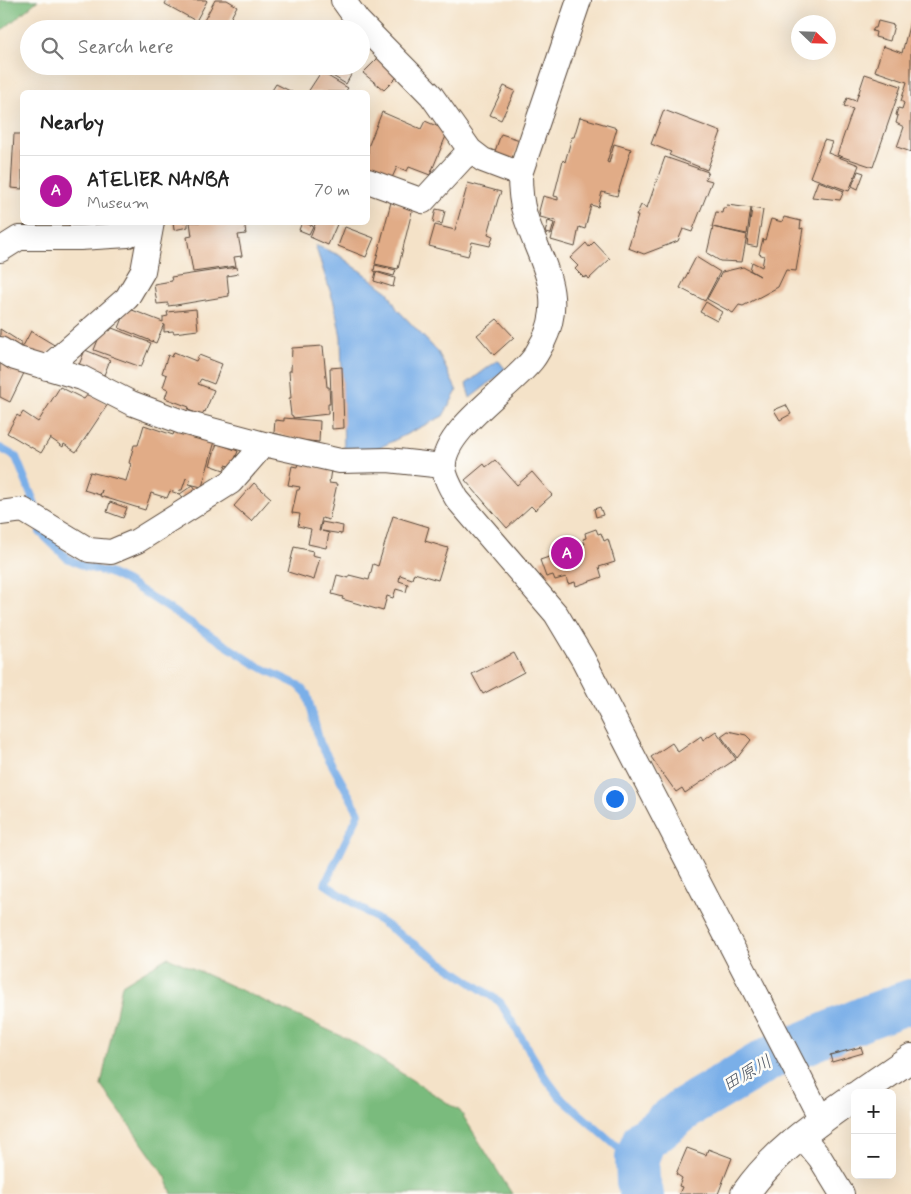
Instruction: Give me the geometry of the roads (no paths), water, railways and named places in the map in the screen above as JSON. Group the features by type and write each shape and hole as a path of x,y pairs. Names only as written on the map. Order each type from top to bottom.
{"main road":[{"path":"866,1089 911,1058"},
{"path":"745,1194 770,1164 811,1127 851,1099"}],"street":[{"path":"343,0 357,20"},
{"path":"579,0 520,174 520,192 525,215 549,280 553,304 550,324 543,342 533,359 466,424 448,450 443,466 456,500 556,614 583,659 792,1062 820,1158 842,1194"},
{"path":"370,33 431,95 470,150 483,160 520,174"},
{"path":"370,182 423,201 470,150"},
{"path":"0,250 19,238 80,238 128,235 143,225"},
{"path":"47,368 127,298 143,272 151,225"},
{"path":"0,349 15,358 82,378 132,403 182,422 264,444 340,461 388,460 443,466"},
{"path":"0,513 23,510 89,550 111,552 137,541 231,482 264,444"}],"water":[{"path":"315,245 339,255 388,292 397,309 438,352 457,391 443,416 375,450 344,452 341,337 334,303"},
{"path":"498,360 506,370 470,398 466,384"}],"waterway":[{"path":"0,448 16,457 35,504 34,513"},
{"path":"40,532 67,558 126,581 258,666 298,685 307,694 320,743 359,813 325,884 500,1002 545,1077 560,1097 621,1150 637,1158"},
{"name":"田原川","path":"642,1194 638,1181 637,1158 644,1140 684,1109 772,1057 911,1001"}],"place":[{"name":"ATELIER NANBA","path":"567,553"}]}
